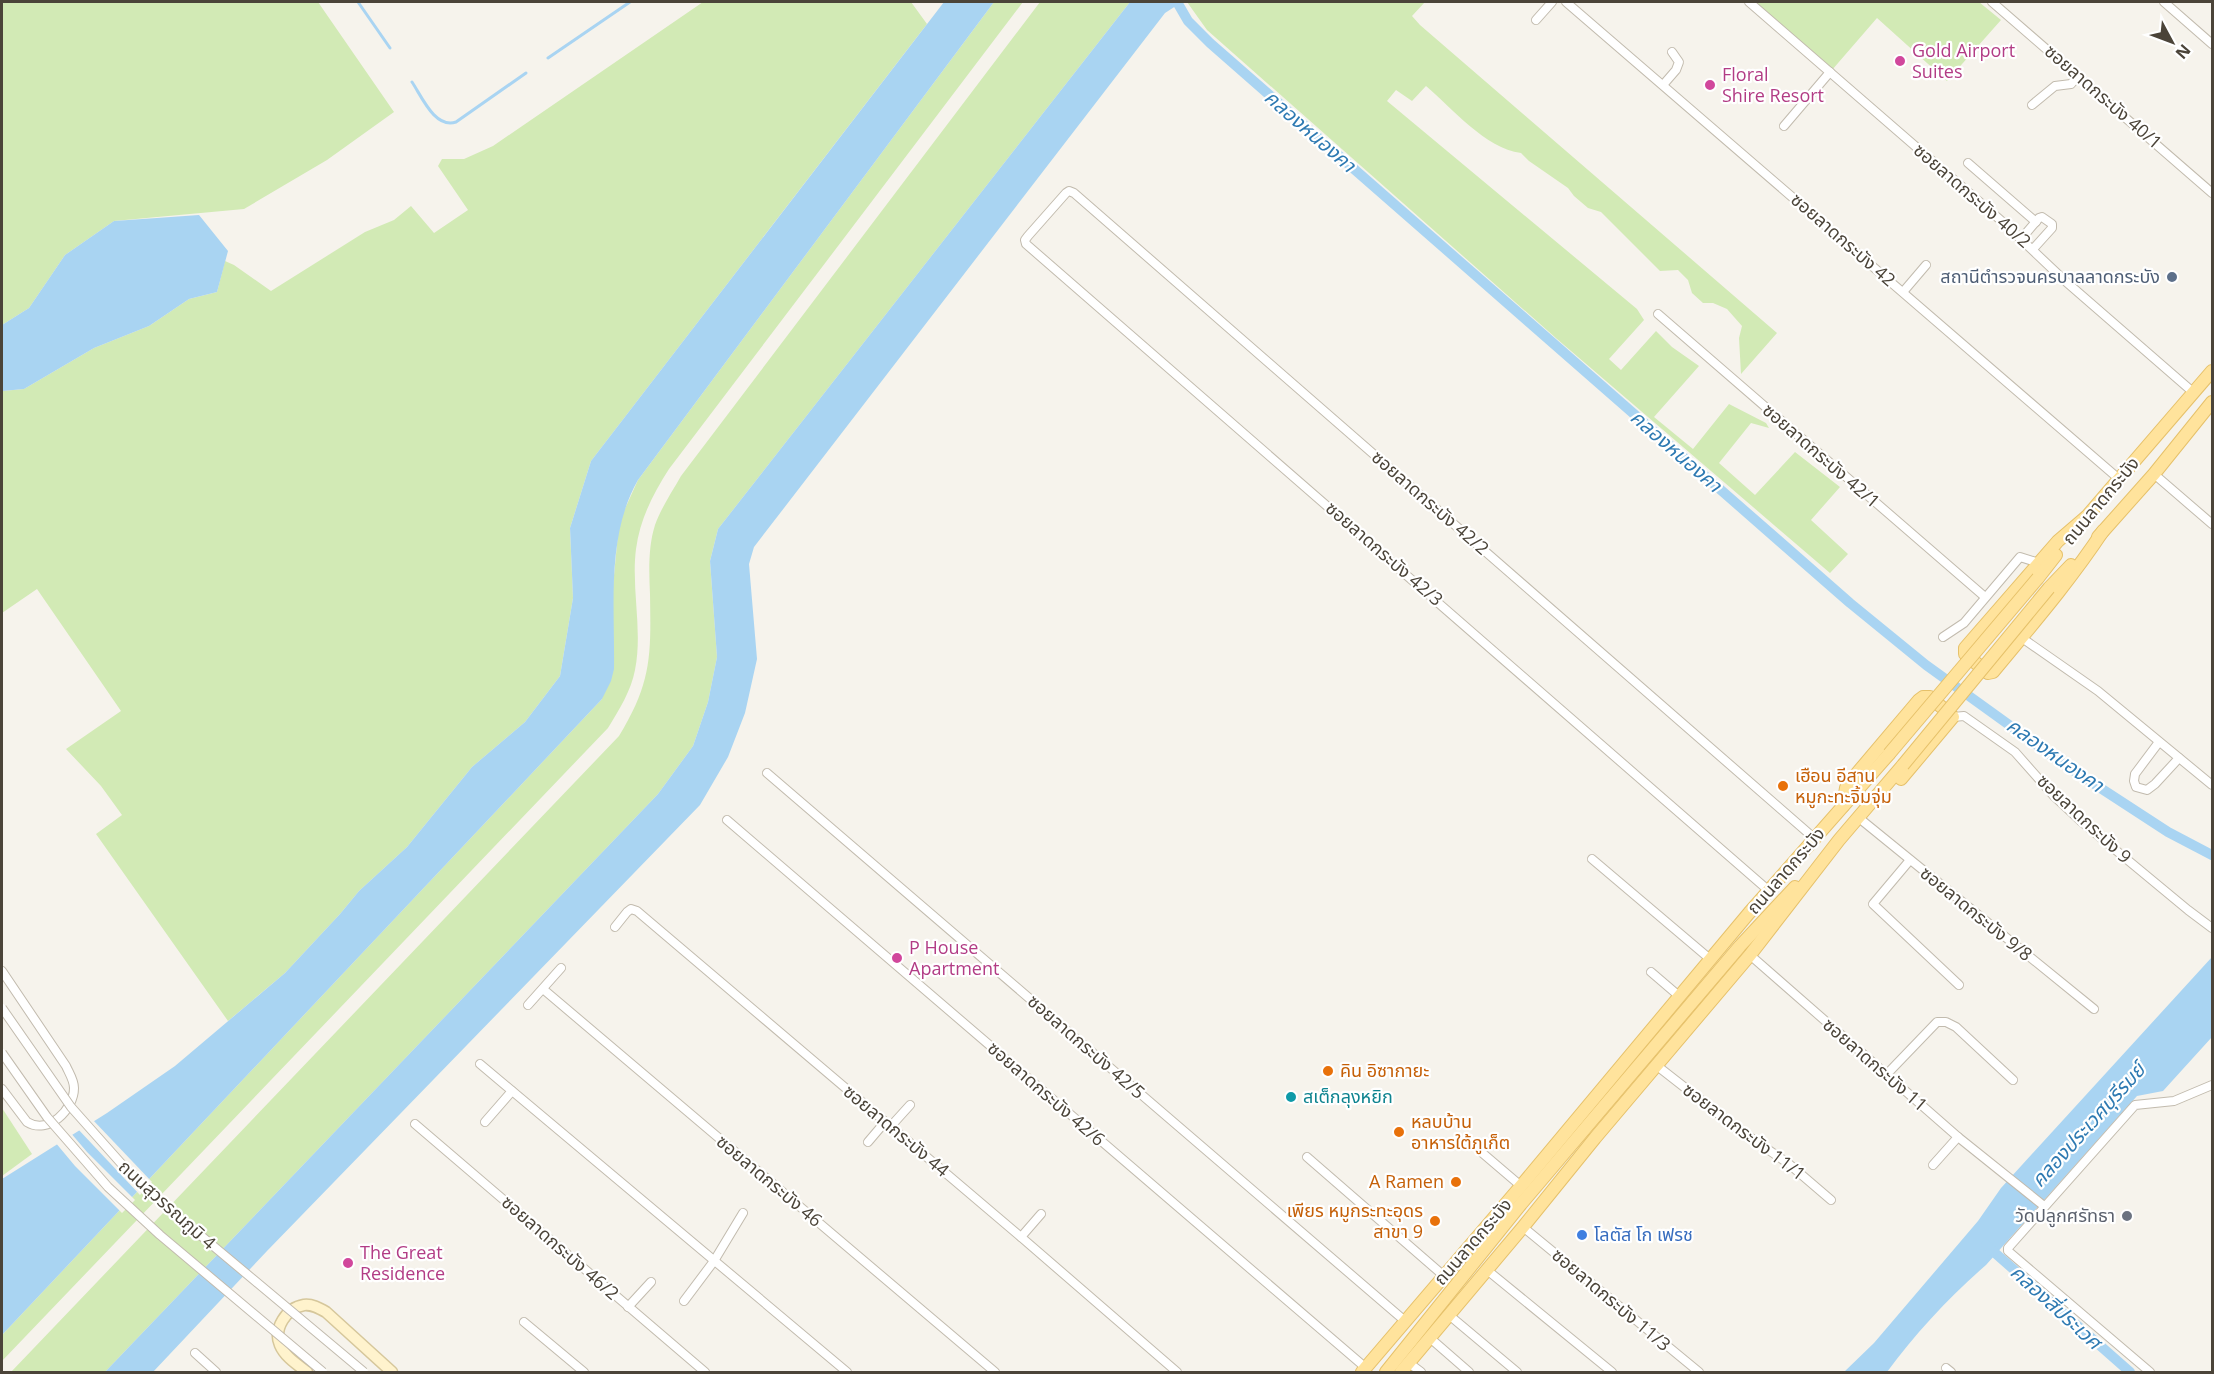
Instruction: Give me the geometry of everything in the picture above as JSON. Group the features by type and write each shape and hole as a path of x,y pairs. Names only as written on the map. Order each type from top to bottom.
{"main road":[{"name":"ถนนลาดกระบัง","path":"1368,1371 1405,1322 1768,890 1888,754 2038,578 2086,517 2212,371"},
{"name":"ถนนลาดกระบัง","path":"1405,1368 1750,955 1839,840 2049,588 2154,474 2212,402"},
{"path":"2086,517 2058,541 1970,641 1964,652 1990,673 2022,638 2084,561 2103,531"},
{"path":"1843,806 1844,795 1849,783 1919,700 1923,697 1930,697 1953,717 1890,792 1861,815"},
{"path":"1386,1372 1521,1204 1659,1041 1740,946 1839,840"},
{"path":"1368,1371 1418,1326 1488,1237 1506,1203"}],"street":[{"path":"1536,20 1552,2"},
{"name":"ซอยลาดกระบัง 40/2","path":"1749,2 2033,249 2064,280 2194,393"},
{"name":"ซอยลาดกระบัง 40/1","path":"1992,2 2212,193"},
{"path":"2164,2 2212,44"},
{"name":"ซอยลาดกระบัง 42","path":"1573,4 1663,85 2119,479"},
{"path":"1663,85 1676,70 1679,62 1672,52"},
{"path":"1784,126 1830,72"},
{"path":"2032,105 2055,86 2071,84 2078,76"},
{"path":"1968,163 2036,222"},
{"name":"ซอยลาดกระบัง 42/2","path":"1048,214 1066,193 1070,191 1074,193 1814,838"},
{"name":"ซอยลาดกระบัง 42/3","path":"1048,214 1025,240 1026,244 1768,890"},
{"path":"2021,239 2042,217 2052,226 2033,249"},
{"path":"1903,292 1926,265"},
{"name":"ซอยลาดกระบัง 42/1","path":"1658,314 1984,597"},
{"path":"2154,474 2212,524"},
{"path":"1943,637 1964,623 1984,597 2020,558 2039,563"},
{"path":"2022,638 2098,691 2212,785"},
{"name":"ซอยลาดกระบัง 9","path":"1953,717 1964,716 2015,752 2053,795 2083,823 2212,928"},
{"path":"2159,742 2135,774 2133,781 2136,787 2147,790 2179,758"},
{"name":"ซอยลาดกระบัง 42/5","path":"767,773 1405,1322"},
{"name":"ซอยลาดกระบัง 9/8","path":"1861,815 1910,860 2094,1009"},
{"name":"ซอยลาดกระบัง 42/6","path":"727,820 1368,1371"},
{"path":"1592,859 1710,959"},
{"path":"1910,860 1873,904 1959,985"},
{"name":"ซอยลาดกระบัง 44","path":"615,927 627,912 632,909 637,911 1177,1372"},
{"name":"ซอยลาดกระบัง 11","path":"1750,955 1958,1137 2041,1204"},
{"path":"528,1005 561,968"},
{"path":"2,971 66,1066 74,1082 75,1091 66,1111 57,1119 41,1125 27,1122 2,1089"},
{"path":"1651,972 1679,996"},
{"name":"ซอยลาดกระบัง 46","path":"543,989 995,1372"},
{"name":"ถนนสุวรรณภูมิ 4","path":"2,1008 71,1107 127,1170 175,1214 364,1372"},
{"path":"1886,1075 1937,1022 1946,1022 1956,1027 2013,1080"},
{"name":"ถนนสุวรรณภูมิ 4","path":"2,1053 47,1117 108,1187 159,1235 323,1372"},
{"path":"480,1064 847,1372"},
{"name":"ซอยลาดกระบัง 11/1","path":"1656,1065 1734,1126 1790,1164 1831,1200"},
{"path":"2150,1372 2008,1251 2010,1243 2041,1204 2135,1106 2174,1101 2212,1085"},
{"path":"485,1122 512,1091"},
{"path":"868,1142 910,1105"},
{"name":"ซอยลาดกระบัง 46/2","path":"415,1124 705,1372"},
{"path":"1933,1165 1958,1137"},
{"path":"1480,1151 1521,1186"},
{"path":"1307,1157 1444,1276"},
{"path":"684,1301 714,1261 743,1213"},
{"path":"1021,1237 1041,1214"},
{"name":"ซอยลาดกระบัง 11/3","path":"1523,1227 1698,1372"},
{"path":"1487,1270 1612,1372"},
{"path":"628,1307 651,1282"},
{"path":"307,1372 287,1356 280,1345 278,1336 280,1324 286,1315 295,1308 305,1305 316,1306 326,1312 392,1372"},
{"path":"1449,1315 1517,1372"},
{"path":"524,1322 584,1372"},
{"path":"1430,1338 1469,1372"},
{"path":"195,1353 216,1372"},
{"path":"1405,1368 1421,1372"}],"green space":[{"path":"2,2 318,2 394,112 327,160 244,209 114,221 65,255 29,308 2,325"},
{"path":"703,2 911,2 927,24 591,461 570,528 573,598 560,676 525,722 472,767 407,847 359,891 285,973 228,1021 96,834 122,815 101,786 66,749 121,711 37,589 2,613 2,391 24,389 94,348 149,326 189,299 217,292 225,261 271,291 365,232 394,220 411,206 434,233 468,210 438,166 442,159 464,159 493,146"},
{"path":"994,2 1023,2 669,469 658,488 644,517 636,549 638,640 635,670 628,693 608,728 2,1361 2,1335 602,699 618,534 623,513 638,480"},
{"path":"1040,2 1130,2 718,529 710,561 717,657 708,702 693,746 658,794 105,1372 11,1372 619,736 638,700 647,668 650,634 650,551 660,512 681,476"},
{"path":"1187,2 1425,2 1412,16 1420,25 1777,333 1741,374 1739,338 1742,326 1727,309 1713,303 1703,303 1692,293 1688,280 1678,270 1660,271 1601,212 1588,208 1568,188 1521,153 1508,150 1482,136 1426,86 1412,101 1396,90 1387,101 1637,309 1644,320 1609,359 1621,370 1656,331 1672,347 1699,366 1654,417 1693,449 1729,404 1766,423 1769,428 1751,423 1719,463 1755,495 1795,452 1840,487 1811,520 1848,554 1830,573 1557,339 1207,30"},
{"path":"1752,2 1979,2 2001,20 1947,81 1877,18 1832,70"},
{"path":"2,1108 32,1154 2,1176"}],"water":[{"path":"944,2 994,2 638,480 621,524 617,548 614,572 614,669 602,699 2,1335 2,1179 107,1113 175,1066 285,973 359,891 407,847 472,767 525,722 560,676 573,598 570,528 591,461"},
{"path":"1130,2 1182,2 1165,13 754,547 749,564 757,659 745,713 728,757 700,805 267,1251 153,1372 105,1372 658,794 693,746 708,702 717,657 710,561 718,529"},
{"path":"199,215 228,251 217,292 189,299 149,326 94,348 24,389 2,391 2,325 29,308 65,255 114,221"},
{"name":"คลองประเวศบุรีรมย์","path":"2212,957 2212,1037 2163,1091 2137,1096 1986,1265 1934,1316 1887,1372 1844,1372 1874,1343 1978,1221 2001,1188"}],"pier":[{"path":"92,1119 152,1182 140,1195 77,1128"},
{"path":"70,1132 135,1200 122,1213 75,1166 55,1142"}],"waterway":[{"path":"358,2 390,48"},
{"path":"548,58 630,2"},
{"name":"คลองหนองคา","path":"1177,2 1188,21 1210,43 1850,603 1926,665 2059,761 2168,832 2212,855"},
{"path":"412,82 435,116 448,123 456,122 526,73"},
{"name":"คลองสี่ประเวศ","path":"1986,1245 2130,1372"}],"place":[{"name":"Gold Airport Suites","path":"1900,61"},
{"name":"Floral Shire Resort","path":"1710,85"},
{"name":"สถานีตำรวจนครบาลลาดกระบัง","path":"2172,277"},
{"name":"เฮือน อีสาน หมูกะทะจิ้มจุ่ม","path":"1783,786"},
{"name":"P House Apartment","path":"897,958"},
{"name":"คิน อิซากายะ","path":"1328,1071"},
{"name":"สเต็กลุงหยิก","path":"1291,1097"},
{"name":"หลบบ้าน อาหารใต้ภูเก็ต","path":"1399,1132"},
{"name":"A Ramen","path":"1456,1182"},
{"name":"วัดปลูกศรัทธา","path":"2127,1216"},
{"name":"เพียร หมูกระทะอุดร สาขา 9","path":"1435,1221"},
{"name":"โลตัส โก เฟรช","path":"1582,1235"},
{"name":"The Great Residence","path":"348,1263"}]}
